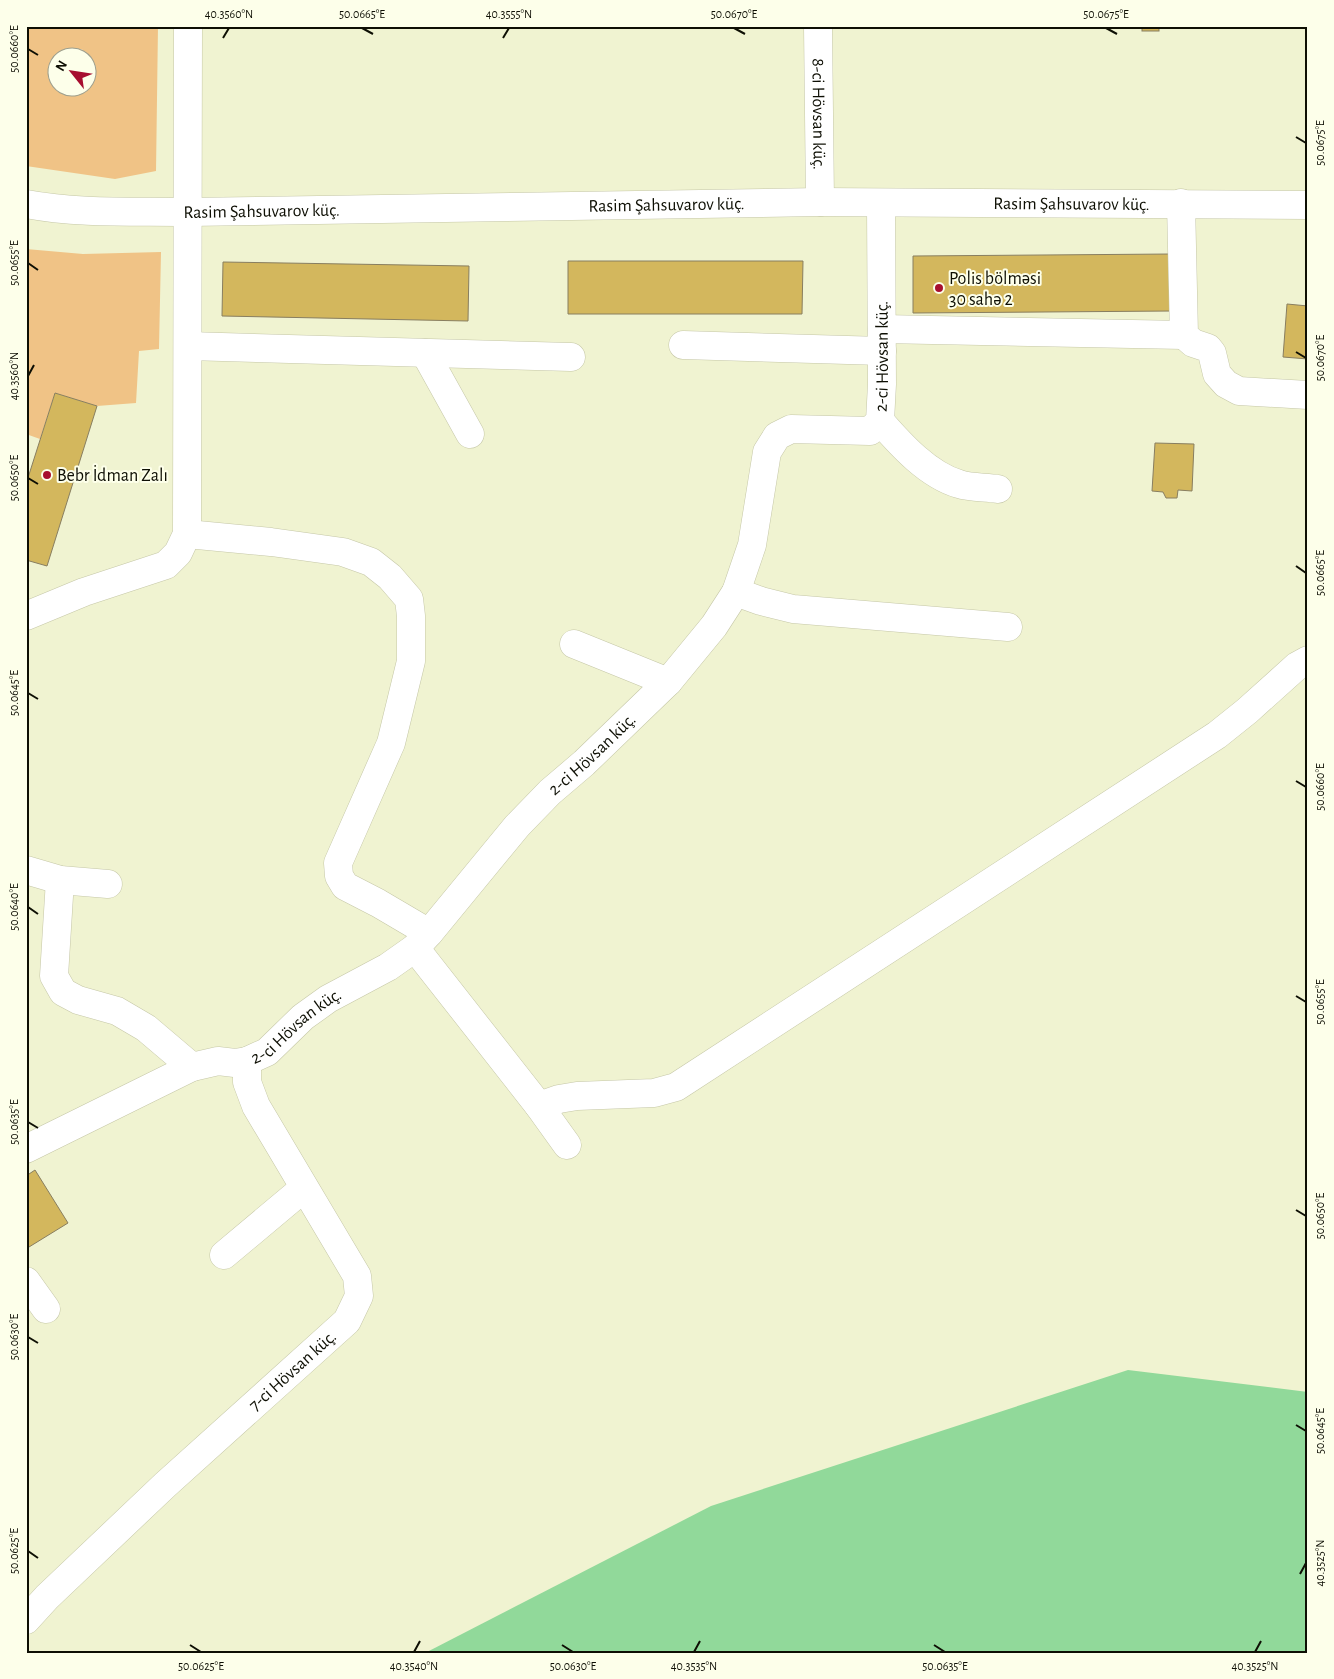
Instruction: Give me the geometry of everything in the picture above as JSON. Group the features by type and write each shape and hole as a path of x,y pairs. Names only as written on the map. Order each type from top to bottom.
{"street":[{"path":"26,616 84,592 166,565 178,553 187,534 188,26"},
{"name":"8-ci Hövsan küç.","path":"818,26 820,202"},
{"name":"Rasim Şahsuvarov küç.","path":"26,204 41,207 104,211 188,212 820,202 1308,205"},
{"name":"2-ci Hövsan küç.","path":"26,1149 192,1067 218,1060 247,1061 267,1052 303,1017 328,1000 388,968 422,941 530,812 668,682 714,626 736,592 752,545 768,452 777,436 791,429 870,431 880,421 882,340 881,203"},
{"path":"1181,203 1184,335"},
{"path":"683,345 1184,335 1193,342 1208,348 1212,353 1217,374 1226,384 1239,391 1308,395"},
{"path":"188,346 570,357"},
{"path":"426,353 470,434"},
{"path":"880,421 910,454 949,481 961,485 998,489"},
{"path":"187,534 271,542 343,552 371,562 390,577 409,598 411,661 391,744 338,863 339,876 345,886 378,903 422,941 567,1145"},
{"path":"736,592 761,601 794,609 1008,627"},
{"path":"574,644 668,682"},
{"path":"540,1106 559,1099 577,1096 654,1093 676,1088 1217,734 1247,711 1297,666 1308,660"},
{"path":"26,870 60,880 108,884"},
{"path":"60,880 54,976 63,992 78,1000 117,1011 146,1028 192,1067"},
{"name":"7-ci Hövsan küç.","path":"26,1620 46,1597 165,1484 347,1321 359,1296 356,1276 256,1106 247,1082 247,1061"},
{"path":"224,1254 304,1188"},
{"path":"26,1281 46,1309"}],"shaded area":[{"path":"26,26 158,26 156,171 115,179 26,166"},
{"path":"26,249 83,254 161,252 159,349 139,351 136,403 97,406 55,393 40,439 26,434"},
{"path":"1128,1370 1308,1392 1308,1653 425,1653 711,1506"}],"building":[{"path":"1142,26 1159,26 1159,31 1142,31"},
{"path":"1171,254 1172,311 913,313 913,256"},
{"path":"568,261 803,261 802,314 568,314"},
{"path":"223,262 469,266 468,321 222,316"},
{"path":"1287,304 1308,306 1308,359 1283,357"},
{"path":"55,393 97,406 47,566 26,560 26,484"},
{"path":"1155,443 1194,444 1192,491 1178,490 1177,498 1166,498 1163,492 1152,491"},
{"path":"35,1170 68,1223 29,1247 26,1243 26,1176"}],"place":[{"name":"Polis bölməsi 30 sahə 2","path":"939,288"},
{"name":"Bebr İdman Zalı","path":"47,475"}]}
